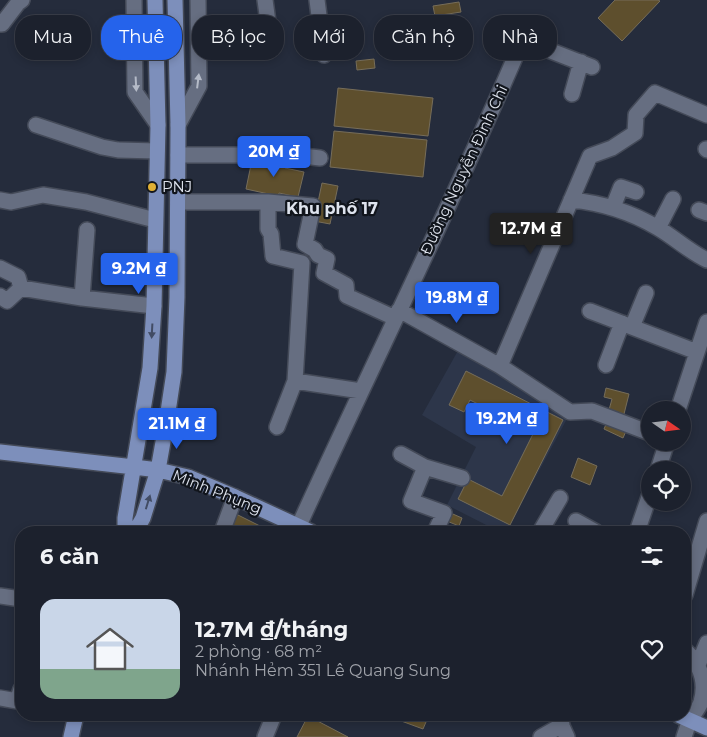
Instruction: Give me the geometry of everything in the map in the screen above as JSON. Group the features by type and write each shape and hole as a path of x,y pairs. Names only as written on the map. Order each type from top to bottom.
{"main road":[{"path":"125,526 150,368 154,306 158,151 155,0"},
{"path":"138,526 143,518 158,470 174,372 178,297 176,0"},
{"name":"Minh Phụng","path":"0,452 158,470 188,477 235,497 294,526"},
{"path":"71,737 75,721"},
{"path":"691,721 707,728"}],"street":[{"path":"1,27 22,0"},
{"path":"134,0 136,92 158,125"},
{"path":"178,125 199,86 198,0"},
{"path":"265,0 267,15"},
{"path":"317,0 319,15"},
{"name":"Đường Nguyễn Đình Chi","path":"304,526 361,391 485,127 519,48 528,42 587,64 572,94"},
{"path":"500,366 590,156 612,148 635,133 636,115 655,93 707,115"},
{"path":"36,125 102,147 118,150 158,151"},
{"path":"178,155 246,155 252,150 320,158"},
{"path":"613,207 621,187 636,192"},
{"path":"0,200 11,202 43,195 86,202 156,220"},
{"path":"658,228 673,199"},
{"path":"571,200 613,207 658,228 707,260"},
{"path":"178,202 268,202 313,206 304,244 315,250 318,256 327,259 324,273 346,285 347,296 397,314 500,366 570,412 592,411 641,430"},
{"path":"268,202 268,229 272,234 273,256 302,263 295,381 277,427"},
{"path":"82,298 87,230"},
{"path":"0,268 18,277 20,288"},
{"path":"20,288 82,298 154,306"},
{"path":"0,296 7,301 20,288"},
{"path":"606,365 646,294"},
{"path":"590,311 697,352"},
{"path":"681,401 707,322"},
{"path":"295,381 361,391"},
{"path":"401,454 425,467 462,478"},
{"path":"425,467 411,501 444,513 438,526"},
{"path":"224,526 235,497"},
{"path":"544,526 560,498"},
{"path":"639,526 644,511"},
{"path":"576,521 585,526"},
{"path":"691,582 702,557 707,521"},
{"path":"0,596 15,598"},
{"path":"698,665 707,643"},
{"path":"691,656 698,665 703,677 704,687 701,704 691,712"},
{"path":"0,698 15,701"},
{"path":"269,736 273,721"},
{"path":"684,721 684,737"},
{"path":"541,737 562,726"}],"shaded area":[{"path":"460,347 569,415 510,525 488,526 447,505 476,447 422,415"}],"building":[{"path":"615,0 660,1 622,41 598,18"},
{"path":"459,2 461,12 435,15 433,6"},
{"path":"374,59 375,68 357,70 356,61"},
{"path":"338,88 433,98 428,136 334,126"},
{"path":"334,131 427,140 423,177 330,167"},
{"path":"253,155 286,163 285,168 304,172 298,197 279,193 278,196 246,189"},
{"path":"322,183 338,186 330,224 314,221"},
{"path":"466,371 563,420 510,525 458,499 468,479 502,496 534,432 470,400 464,412 449,405"},
{"path":"606,388 629,394 624,414 609,410 612,399 604,397"},
{"path":"607,422 626,431 623,438 604,429"},
{"path":"578,458 597,466 590,485 571,477"},
{"path":"446,511 462,518 459,526 442,519"},
{"path":"234,513 260,526 227,526"},
{"path":"305,721 318,721 348,737 297,737"},
{"path":"401,721 426,721 423,729"}],"place":[{"name":"PNJ","path":"152,187"}],"district":[{"name":"Khu phố 17","path":"332,208"}]}
